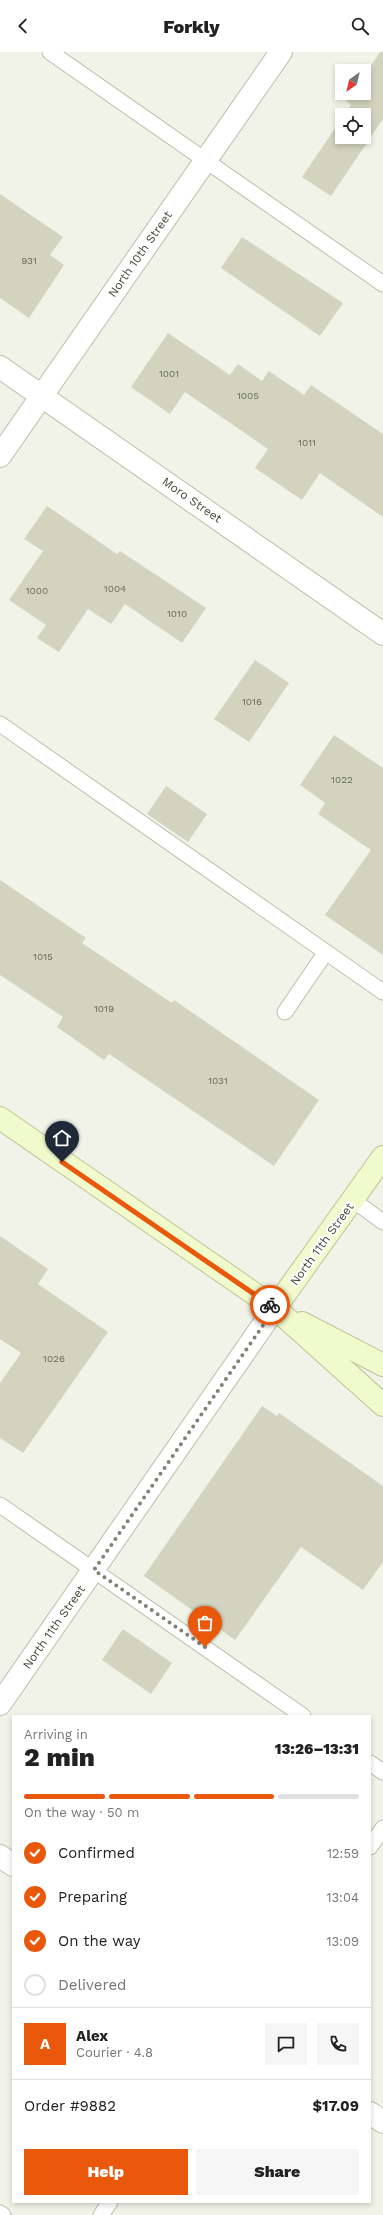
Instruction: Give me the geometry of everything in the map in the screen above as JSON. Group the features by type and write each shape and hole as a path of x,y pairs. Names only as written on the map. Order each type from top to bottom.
{"main road":[{"path":"0,1118 275,1308 383,1365"},
{"name":"North 11th Street","path":"275,1308 383,1157"},
{"path":"275,1308 383,1405"}],"street":[{"name":"North 10th Street","path":"0,456 281,52"},
{"name":"Moro Street","path":"0,367 383,634"},
{"name":"North 11th Street","path":"0,1704 275,1308"},
{"path":"0,1856 12,1864"},
{"path":"371,2114 383,2122"}],"lane":[{"path":"50,52 383,284"},
{"path":"0,724 383,992"},
{"path":"285,1012 326,952"},
{"path":"353,1200 383,1222"},
{"path":"0,1505 94,1570 294,1714"},
{"path":"371,1764 383,1772"},
{"path":"371,1846 383,1828"},
{"path":"101,2215 109,2203"}],"building":[{"path":"380,52 383,52 383,119 371,137 371,108 349,108 351,105 346,101 371,100 371,66"},
{"path":"335,128 335,144 366,144 331,196 302,177"},
{"path":"0,194 63,237 50,255 64,265 29,318 0,298"},
{"path":"242,237 343,303 320,336 221,268"},
{"path":"168,333 230,375 238,364 262,381 269,371 304,395 311,385 383,434 383,517 320,473 302,500 255,468 268,449 185,392 170,414 131,387"},
{"path":"47,506 117,554 120,551 206,608 182,643 125,604 111,624 88,609 59,652 37,638 46,625 9,600 43,551 24,539"},
{"path":"255,660 289,683 249,742 214,719"},
{"path":"334,735 383,768 383,955 325,915 371,850 318,814 325,803 300,785"},
{"path":"166,786 207,814 188,842 147,814"},
{"path":"0,880 86,938 82,943 172,1003 174,1000 319,1100 274,1166 109,1054 104,1060 57,1027 63,1017 0,975"},
{"path":"0,1236 48,1269 38,1284 108,1332 23,1453 0,1438 0,1383 21,1353 0,1339"},
{"path":"262,1406 277,1416 279,1413 383,1486 383,1562 363,1590 301,1547 235,1640 144,1576"},
{"path":"123,1629 172,1663 151,1694 102,1660"}],"way so far":[{"path":"205,1647 94,1570 275,1308 270,1305"}],"route":[{"path":"62,1162 270,1305"}]}
